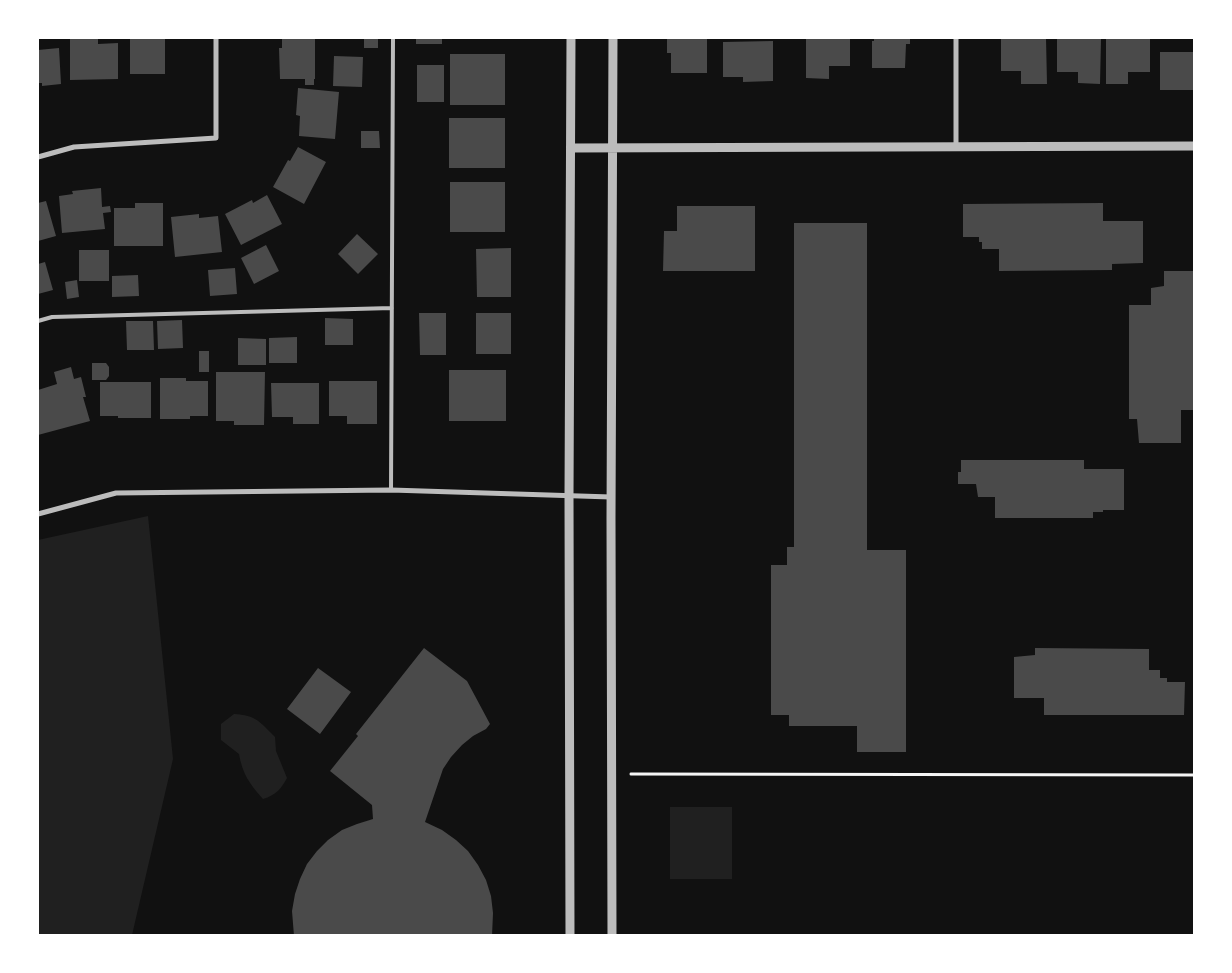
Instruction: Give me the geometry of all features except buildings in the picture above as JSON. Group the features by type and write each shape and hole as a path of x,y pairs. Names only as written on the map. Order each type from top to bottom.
{"street":[{"path":"38,157 74,147 216,138 216,38"},
{"path":"570,936 571,38"},
{"path":"612,936 613,38"},
{"path":"956,38 956,147"},
{"path":"572,148 1194,146"},
{"path":"38,514 116,494 391,490 611,497"}],"lane":[{"path":"391,490 393,38"},
{"path":"38,321 52,317 392,308"}],"path":[{"path":"631,774 1194,775"}],"shaded area":[{"path":"148,516 173,759 132,935 38,935 38,540"},
{"path":"234,714 248,716 257,720 275,737 276,751 287,778 278,791 271,796 263,799 250,784 244,773 239,754 221,740 221,724"},
{"path":"670,807 732,807 732,879 670,879"}]}
